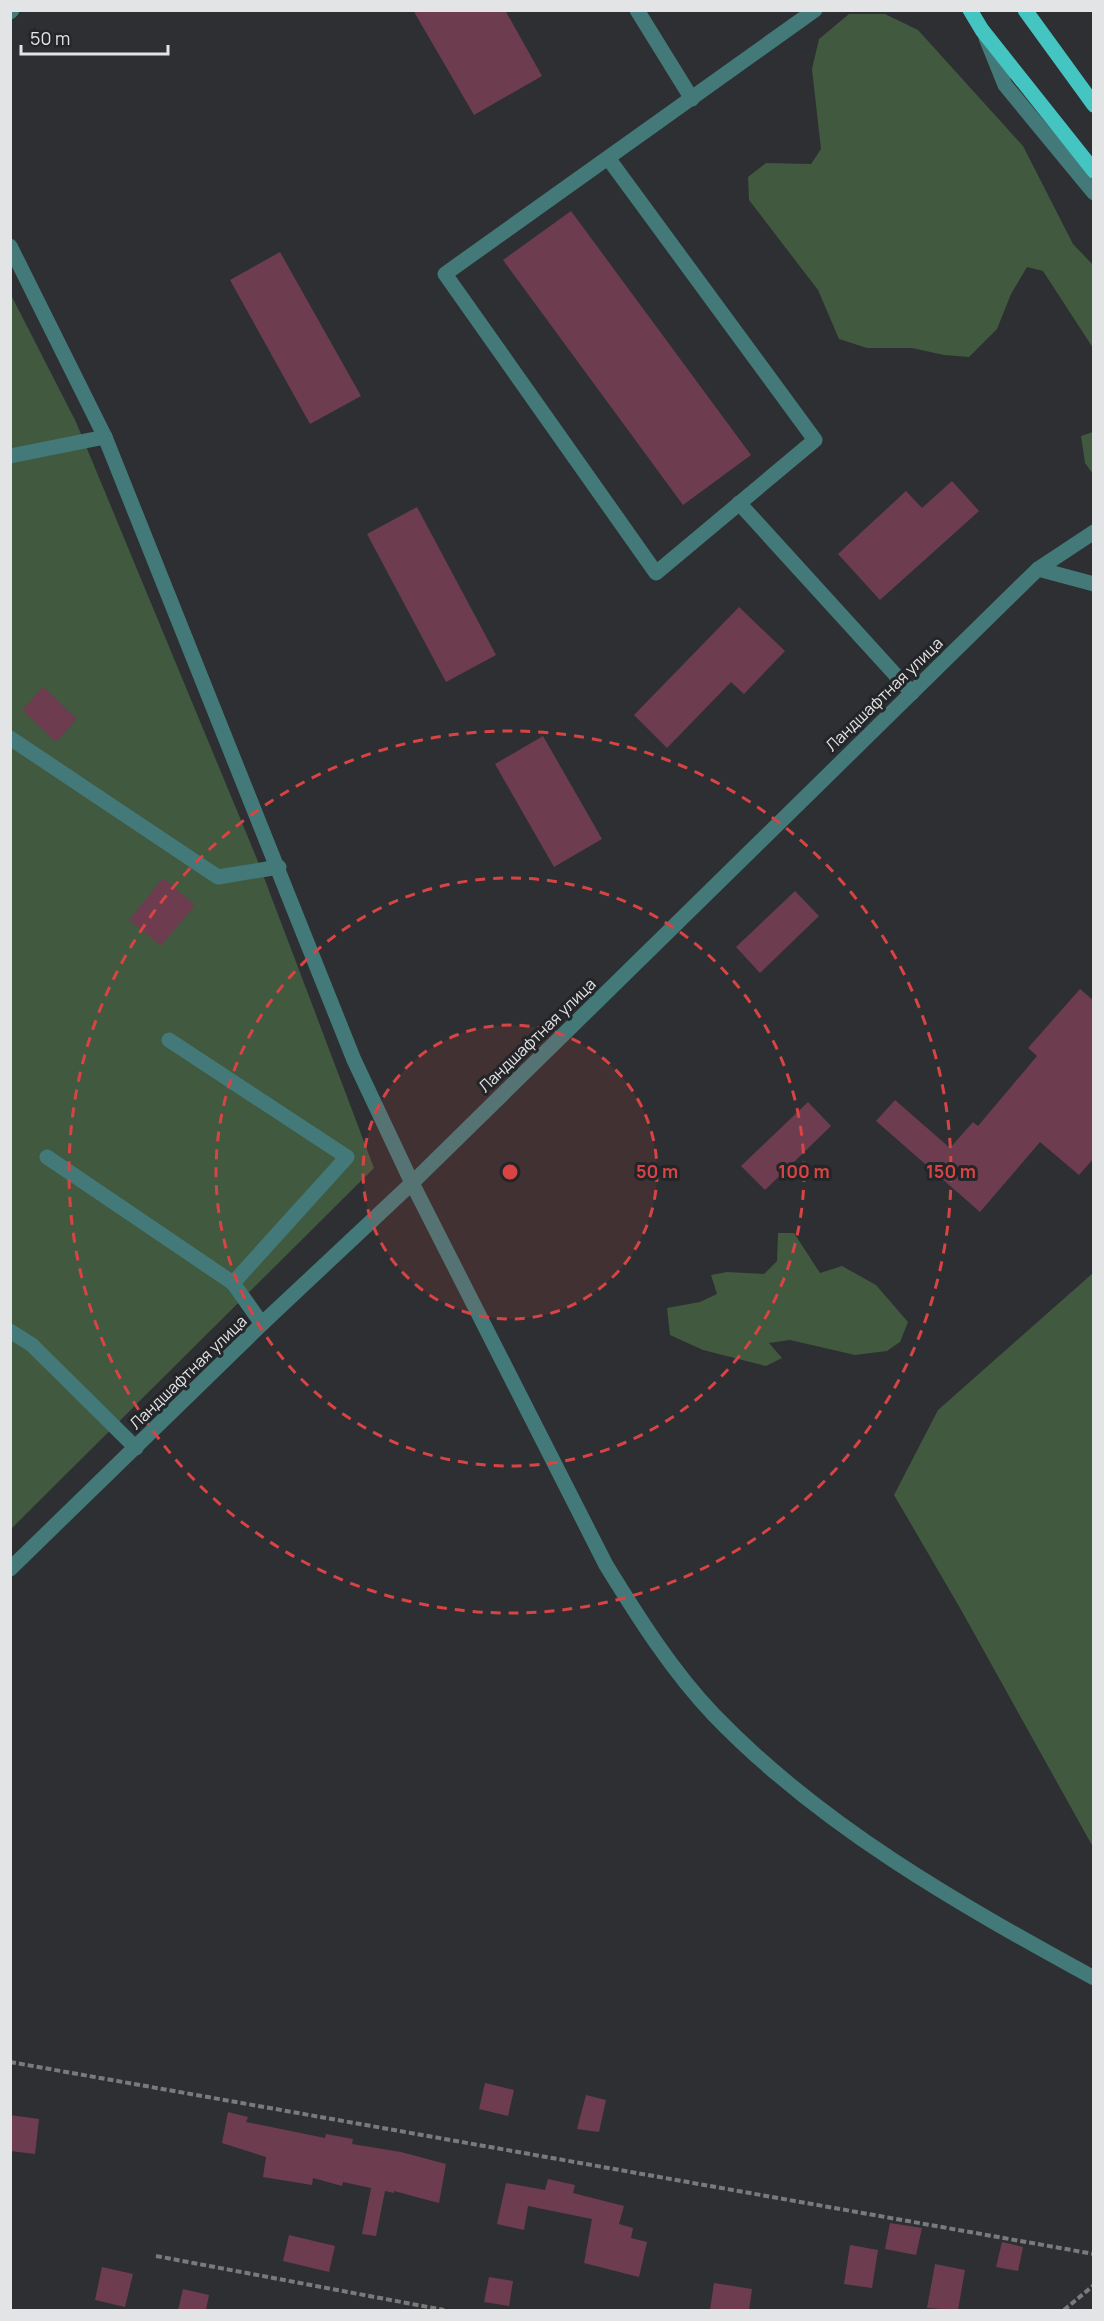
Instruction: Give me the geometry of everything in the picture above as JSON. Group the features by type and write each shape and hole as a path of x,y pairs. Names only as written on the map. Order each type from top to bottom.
{"main road":[{"path":"970,10 982,30 1094,171"},
{"path":"1025,10 1094,105"}],"street":[{"path":"638,10 692,99"},
{"path":"608,158 815,440 656,573 445,274 815,10"},
{"path":"982,30 1005,85 1094,193"},
{"path":"10,246 105,437 279,867 354,1060 412,1183 606,1564 634,1610 678,1673 714,1715 774,1770 861,1838 918,1878 1094,1978"},
{"path":"10,456 105,437"},
{"path":"739,503 912,693"},
{"name":"Ландшафтная улица","path":"10,1569 262,1324 412,1183 1038,569 1094,532"},
{"path":"1038,569 1094,584"},
{"path":"10,738 218,878 279,867"},
{"path":"169,1040 347,1157 232,1283"},
{"path":"47,1157 232,1283 262,1324"},
{"path":"10,1331 32,1345 136,1448"}],"path":[{"path":"10,2062 1094,2254"},
{"path":"156,2256 444,2310"},
{"path":"1064,2310 1094,2285"}],"green space":[{"path":"849,14 885,14 918,30 1023,146 1073,244 1093,265 1093,348 1043,271 1027,267 1011,294 997,329 969,357 944,355 912,348 867,348 839,339 818,290 749,200 748,177 766,163 811,164 821,149 812,69 819,39"},
{"path":"10,293 76,422 257,859 374,1168 11,1529"},
{"path":"1094,432 1093,474 1085,463 1081,436"},
{"path":"778,1233 794,1233 820,1273 842,1266 876,1285 908,1322 900,1342 887,1351 855,1355 790,1340 769,1343 782,1358 766,1366 703,1350 670,1335 667,1308 700,1302 717,1294 711,1275 727,1272 764,1274 777,1261"},
{"path":"1093,1273 1093,1847 960,1608 894,1495 938,1410"}],"building":[{"path":"413,10 505,10 542,76 474,115"},
{"path":"571,211 751,455 683,505 503,260"},
{"path":"280,252 361,396 310,424 230,280"},
{"path":"952,481 979,511 880,600 838,554 906,491 922,508"},
{"path":"417,507 496,655 446,682 367,534"},
{"path":"739,607 785,651 744,694 731,682 667,748 634,715"},
{"path":"43,687 77,719 56,742 22,710"},
{"path":"543,736 602,839 554,867 495,764"},
{"path":"163,878 195,905 161,946 129,920"},
{"path":"795,891 819,916 760,973 736,947"},
{"path":"1080,989 1094,1001 1094,1158 1079,1175 1040,1142 980,1212 876,1121 895,1100 950,1148 973,1122 978,1126 1037,1056 1028,1048"},
{"path":"808,1102 831,1126 765,1190 741,1166"},
{"path":"485,2083 514,2090 508,2116 479,2109"},
{"path":"586,2095 606,2100 599,2132 577,2129"},
{"path":"228,2112 248,2117 246,2122 325,2138 326,2134 353,2139 352,2144 401,2152 446,2164 439,2203 394,2191 394,2193 385,2191 376,2236 362,2234 371,2188 343,2182 342,2186 313,2178 312,2185 263,2177 266,2157 222,2143"},
{"path":"10,2115 39,2119 35,2154 10,2151"},
{"path":"548,2179 575,2185 573,2193 624,2206 619,2224 633,2228 631,2238 647,2242 639,2277 584,2263 592,2219 528,2206 524,2230 497,2224 506,2183 545,2190"},
{"path":"890,2223 922,2228 916,2255 885,2249"},
{"path":"289,2235 335,2246 329,2272 283,2261"},
{"path":"1002,2242 1023,2247 1018,2271 996,2267"},
{"path":"850,2245 878,2250 872,2288 844,2284"},
{"path":"935,2264 965,2270 958,2310 927,2308"},
{"path":"102,2267 133,2274 125,2307 95,2300"},
{"path":"489,2277 513,2281 509,2306 484,2302"},
{"path":"714,2283 752,2289 749,2310 710,2310"},
{"path":"183,2289 209,2295 206,2310 178,2310"}]}
